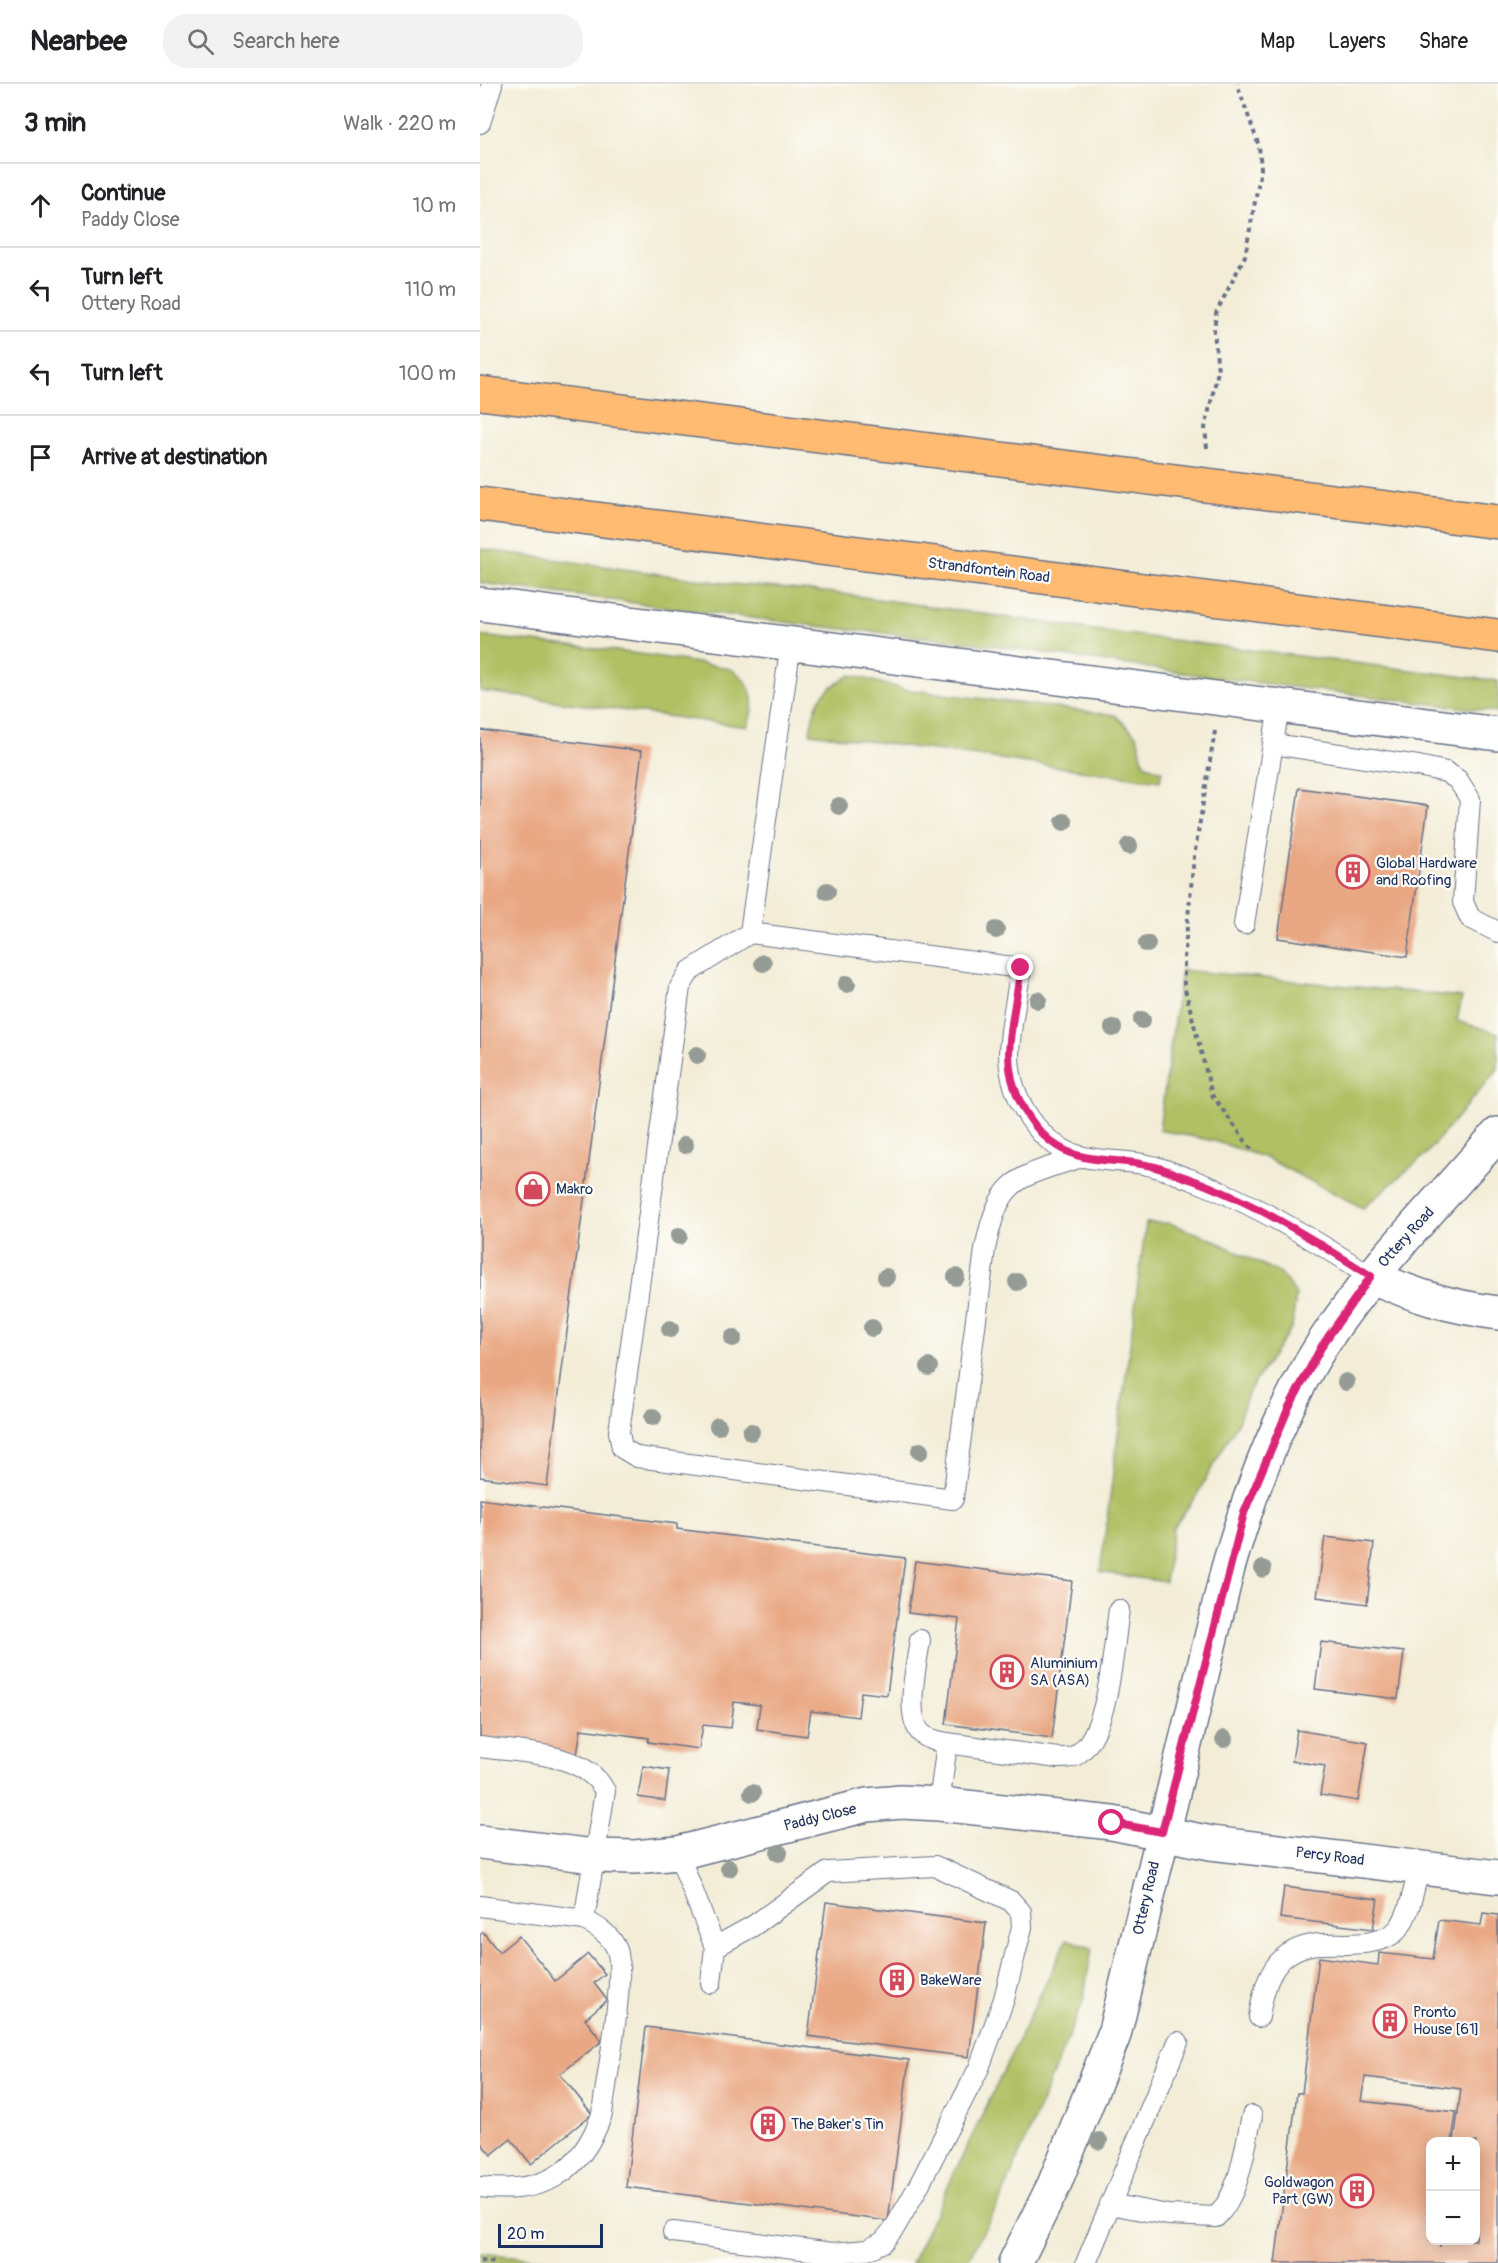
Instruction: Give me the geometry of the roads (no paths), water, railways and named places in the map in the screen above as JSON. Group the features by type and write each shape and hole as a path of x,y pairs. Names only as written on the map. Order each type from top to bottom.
{"main road":[{"path":"480,393 1498,522"},
{"name":"Strandfontein Road","path":"480,504 1498,636"}],"street":[{"path":"480,604 1498,734"},
{"name":"Ottery Road","path":"1015,2263 1054,2185 1114,2035 1162,1832 1244,1513 1289,1407 1323,1344 1371,1276 1498,1134"},
{"path":"1371,1276 1414,1296 1450,1307 1498,1313"},
{"name":"Paddy Close","path":"480,1842 594,1856 634,1857 678,1853 867,1805 901,1802 1112,1823 1162,1832"},
{"name":"Percy Road","path":"1162,1832 1211,1843 1498,1877"}],"lane":[{"path":"480,123 492,84"},
{"path":"750,933 791,642"},
{"path":"1244,924 1279,705"},
{"path":"1272,744 1418,766 1446,772 1458,780 1470,799 1463,902 1470,918 1498,932"},
{"path":"1082,1157 1021,1177 1005,1192 991,1218 953,1499 637,1457 622,1448 620,1432 680,987 690,971 750,933 1021,968 1009,1054 1020,1102 1033,1125 1056,1145 1082,1157 1150,1166 1193,1180 1244,1203 1371,1276"},
{"path":"920,1640 912,1707 914,1722 930,1739 1058,1758 1075,1756 1088,1745 1103,1713 1119,1610"},
{"path":"939,1804 947,1743"},
{"path":"480,1747 569,1760 586,1768 598,1779 605,1791 584,1920"},
{"path":"678,1853 716,1947 711,1983"},
{"path":"673,2232 832,2253 867,2250 883,2242 895,2228 918,2187 979,2068 1004,1998 1022,1927 1021,1912 1011,1901 934,1866 828,1872 753,1926 716,1947"},
{"path":"1259,2017 1263,1989 1273,1967 1290,1952 1312,1945 1363,1944 1384,1940 1398,1929 1408,1908 1420,1866"},
{"path":"480,1906 584,1920 598,1926 609,1937 620,1961 602,2114 594,2136 583,2154 548,2182 527,2188 505,2190 480,2187"},
{"path":"1086,2263 1178,2042"},
{"path":"1110,2204 1168,2215 1216,2217 1226,2206 1233,2192 1252,2116"}],"place":[{"name":"Global Hardware and Roofing","path":"1353,872"},
{"name":"Makro","path":"533,1189"},
{"name":"Aluminium SA (ASA)","path":"1007,1672"},
{"name":"BakeWare","path":"897,1980"},
{"name":"Pronto House [61]","path":"1390,2021"},
{"name":"The Baker's Tin","path":"768,2124"},
{"name":"Goldwagon Part (GW)","path":"1357,2191"}]}
